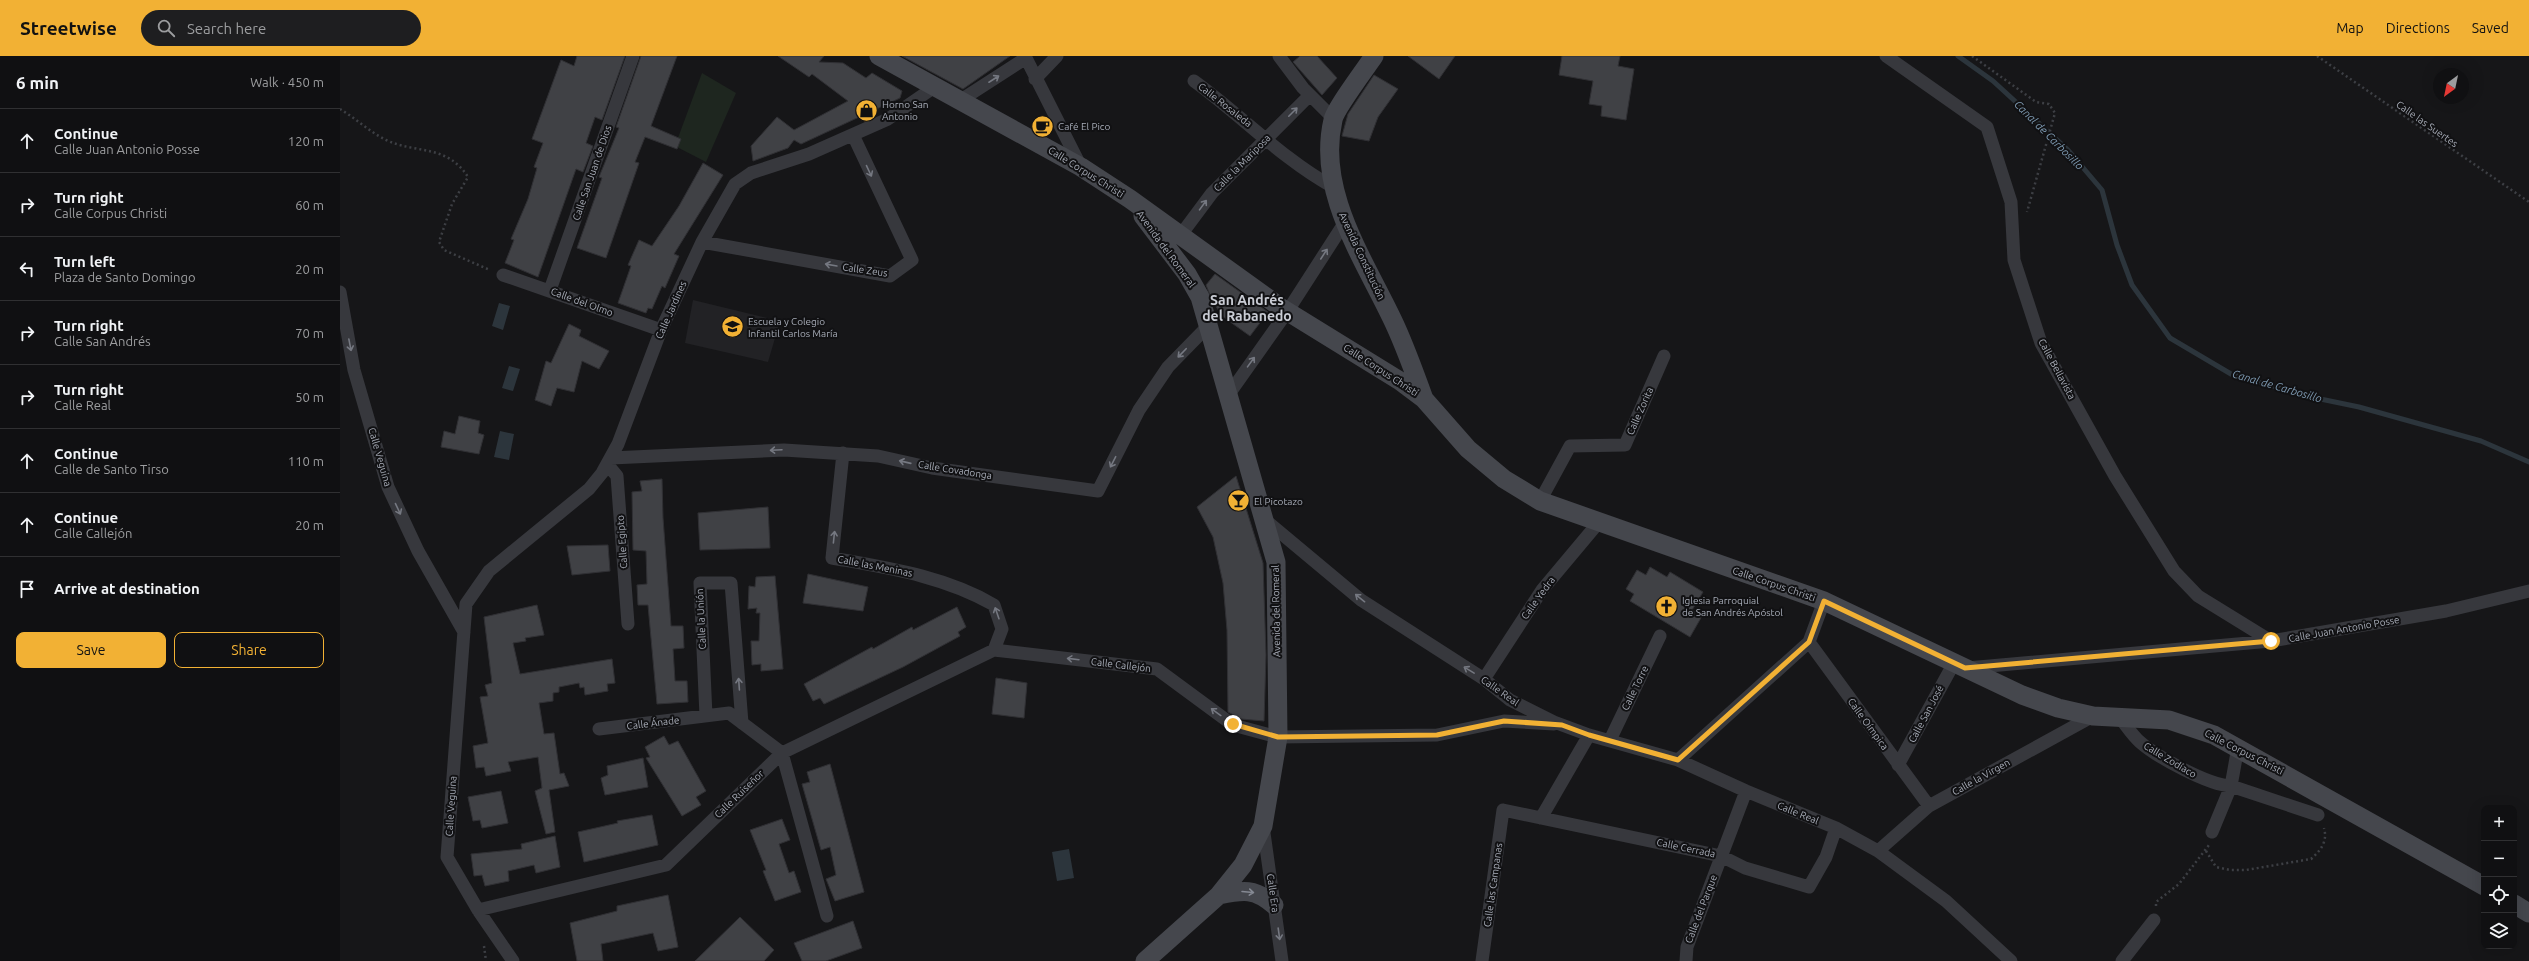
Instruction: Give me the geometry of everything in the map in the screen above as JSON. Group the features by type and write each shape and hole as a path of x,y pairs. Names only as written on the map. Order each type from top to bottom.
{"main road":[{"name":"Calle Corpus Christi","path":"879,56 1081,167 1288,312 1386,372 1424,399 1468,449 1504,479 1540,501 1824,601 2022,695 2058,708 2093,716 2169,720 2214,735 2238,747 2481,884"},
{"name":"Avenida Constitución","path":"1374,56 1333,118 1330,163 1333,187 1345,222 1403,345 1424,399"},
{"name":"Avenida del Romeral","path":"1130,200 1187,274 1200,297 1276,562 1278,737 1263,826 1243,865 1219,895 1146,961"},
{"path":"1187,274 1202,253"},
{"path":"1386,372 1403,345"},
{"path":"1219,895 1238,891 1261,894 1274,905"},
{"path":"2517,906 2529,913"}],"street":[{"name":"Calle San Juan de Dios","path":"550,290 633,56"},
{"path":"1035,79 1057,56"},
{"path":"1279,56 1310,95 1333,118"},
{"name":"Calle Bellavista","path":"1886,56 1987,128 2011,202 2014,260 2045,350 2115,476 2174,571 2198,596 2271,641"},
{"path":"961,100 1026,57 1035,79 1081,167"},
{"name":"Calle Rosaleda","path":"1194,81 1267,138 1306,172 1333,187"},
{"name":"Calle Jardines","path":"466,604 489,570 588,489 609,461 661,330 702,242 735,184 751,173 809,154 888,119 936,86"},
{"name":"Calle la Mariposa","path":"1180,236 1212,193 1310,95"},
{"name":"Calle Zeus","path":"702,242 890,276 912,260 853,135"},
{"path":"1229,394 1288,312 1345,222"},
{"name":"Calle del Olmo","path":"503,275 550,290 661,330"},
{"name":"Calle Veguina","path":"340,292 354,370 388,487 418,551 464,632"},
{"name":"Calle Covadonga","path":"609,461 784,450 878,456 932,468 1098,491 1139,410 1168,367 1209,325"},
{"name":"Calle Zorita","path":"1540,501 1570,446 1625,445 1664,356"},
{"name":"Calle las Meninas","path":"843,454 832,558 901,570 968,590 994,605 1002,628 994,650"},
{"name":"Calle Egipto","path":"609,461 617,476 628,624"},
{"name":"Calle Real","path":"1264,519 1361,600 1484,679 1510,700 1562,725 1589,735 1678,760 1746,791 1836,828 1878,851 1946,901 2011,961"},
{"name":"Calle Yedra","path":"1484,679 1542,590 1599,522"},
{"name":"Calle la Unión","path":"706,716 700,583 731,583 742,723"},
{"name":"Calle Juan Antonio Posse","path":"1960,665 2271,641 2446,611 2529,591"},
{"path":"1678,760 1809,642 1824,601"},
{"name":"Calle Veguina","path":"466,604 447,856 478,910 512,961"},
{"name":"Calle Torre","path":"1610,740 1660,636"},
{"name":"Calle Oímpica","path":"1809,642 1929,806"},
{"name":"Calle Callejón","path":"994,650 1157,669 1233,724 1278,737 1437,735 1504,721 1562,725"},
{"name":"Calle Ruiseñor","path":"478,910 666,865 782,753 994,650"},
{"name":"Calle San José","path":"1898,765 1960,665"},
{"path":"706,716 729,713 782,753 827,916"},
{"name":"Calle Ánade","path":"599,729 706,716"},
{"name":"Calle la Virgen","path":"1878,851 1929,806 2093,716"},
{"name":"Calle Zodíaco","path":"2120,718 2140,742 2201,778 2221,786 2231,786 2318,815"},
{"path":"1542,818 1589,735"},
{"path":"2212,832 2231,786 2238,747"},
{"name":"Calle del Parque","path":"1686,961 1687,946 1746,791"},
{"name":"Calle Cerrada","path":"1503,810 1721,856 1746,868 1809,887 1826,857 1836,828"},
{"name":"Calle las Campanas","path":"1482,961 1503,810"},
{"name":"Calle Era","path":"1263,826 1282,961"},
{"path":"2122,961 2154,920"},
{"path":"1675,961 1687,946"}],"path":[{"path":"1972,56 2036,102 2049,104 2055,113 2027,214"},
{"name":"Calle las Suertes","path":"2317,56 2529,202"},
{"path":"340,109 385,139 402,146 422,148 441,154 460,166 468,177 452,204 439,242 444,250 463,260 503,275"},
{"path":"2206,851 2216,867 2230,870 2311,859 2318,854 2325,842 2325,832 2318,815"},
{"path":"2154,920 2157,914 2156,902 2179,884 2206,851 2212,832"}],"shaded area":[{"path":"702,73 736,93 706,162 675,146"},
{"name":"Escuela y Colegio Infantil Carlos María","path":"693,300 780,321 768,362 685,343"},
{"path":"499,303 510,306 503,330 492,326"},
{"path":"509,366 520,369 513,391 502,388"},
{"path":"500,431 514,434 509,460 494,457"},
{"path":"1069,849 1074,878 1057,881 1052,852"}],"building":[{"path":"577,56 625,56 602,120 595,117 586,143 593,146 583,172 576,169 538,277 505,263 514,240 511,239 528,199 537,168 534,167 543,143 532,139 561,60 574,66"},
{"path":"641,56 677,56 651,126 681,139 677,149 645,137 635,162 639,163 606,258 577,248 602,178 599,177 619,128 616,127"},
{"path":"778,56 824,56 819,62 843,63 866,78 872,73 902,91 900,98 801,144 794,140 788,148 753,161 751,146 777,117 794,130 848,101 812,74 809,77"},
{"path":"902,56 1010,56 963,89"},
{"path":"1300,56 1317,56 1337,78 1322,95 1293,62"},
{"path":"1408,56 1455,56 1439,79"},
{"path":"1562,56 1620,56 1618,66 1634,69 1626,120 1601,116 1602,106 1589,104 1593,81 1559,75"},
{"path":"1374,75 1398,89 1378,117 1369,141 1342,136 1348,114"},
{"path":"703,163 723,175 674,254 679,256 665,288 662,286 652,309 648,308 646,313 618,303 631,266 628,265 639,240 652,246 679,206"},
{"path":"1215,274 1268,312 1250,336 1222,316 1212,300 1206,285"},
{"path":"569,324 581,330 579,336 609,351 599,369 582,361 574,392 557,388 551,406 535,400 546,361 551,363"},
{"path":"459,416 480,421 478,433 484,435 479,454 441,447 444,431 455,434"},
{"path":"1236,476 1263,563 1266,655 1264,721 1241,719 1228,712 1227,630 1223,583 1213,537 1197,507"},
{"path":"662,479 663,518 671,626 683,626 684,648 673,649 675,681 687,681 688,702 657,704 648,605 638,605 637,585 647,584 646,551 633,550 632,492 642,491 640,481"},
{"path":"768,507 770,548 700,550 698,513"},
{"path":"608,545 610,571 572,575 567,546"},
{"name":"Iglesia Parroquial de San Andrés Apóstol","path":"1650,567 1667,577 1670,572 1703,592 1692,610 1702,616 1690,637 1630,601 1634,594 1626,589 1637,570 1646,575"},
{"path":"808,574 868,587 863,611 803,603"},
{"path":"775,576 783,669 761,671 761,664 752,665 751,641 759,641 760,613 756,613 757,608 748,609 749,586 755,587 756,577"},
{"path":"537,605 544,635 525,638 526,641 513,643 520,674 612,659 615,683 607,684 608,691 585,695 584,687 580,688 579,683 559,687 559,692 553,693 553,701 539,703 544,734 554,733 560,774 564,773 569,786 549,790 555,832 546,834 535,791 542,788 538,757 508,762 511,771 486,776 484,767 476,768 473,746 488,743 480,697 488,696 485,685 492,683 484,617"},
{"path":"957,607 966,627 958,632 960,636 903,667 824,704 820,698 813,701 804,684 872,647 873,649 912,627 913,630"},
{"path":"996,678 1027,683 1024,718 992,714"},
{"path":"664,736 669,745 678,741 706,791 696,797 701,805 682,816 646,758 650,757 645,747"},
{"path":"643,758 648,787 605,795 601,778 608,775 607,766"},
{"path":"830,764 864,892 835,901 826,879 836,875 830,847 821,850 802,784 810,782 807,772"},
{"path":"501,791 508,823 482,828 480,820 473,821 468,797"},
{"path":"652,815 658,845 584,862 578,832 618,823 617,821"},
{"path":"782,819 790,840 779,844 789,873 794,871 801,892 775,901 763,871 766,870 750,830"},
{"path":"555,836 560,867 536,873 534,865 508,871 509,881 485,886 482,875 474,876 471,854 522,849 521,844"},
{"path":"668,895 678,947 658,951 653,933 601,944 603,961 577,961 570,923 617,911 617,906"},
{"path":"740,917 774,950 764,961 695,961"},
{"path":"853,921 862,948 826,961 802,961 794,943"}],"waterway":[{"name":"Canal de Carbosillo","path":"1958,56 1993,81 2068,150 2102,190 2117,245 2132,285 2170,338 2231,374 2306,396 2359,407 2481,441 2529,462"}],"place":[{"name":"Horno San Antonio","path":"866,110"},
{"name":"Café El Pico","path":"1042,126"},
{"name":"Escuela y Colegio Infantil Carlos María","path":"733,327"},
{"name":"El Picotazo","path":"1238,501"},
{"name":"Iglesia Parroquial de San Andrés Apóstol","path":"1666,606"}],"district":[{"name":"San Andrés del Rabanedo","path":"1247,308"}],"route":[{"path":"1233,724 1278,737 1402,734 1437,735 1504,721 1562,725 1589,735 1678,760 1809,642 1824,601 1965,668 2271,641"}]}
